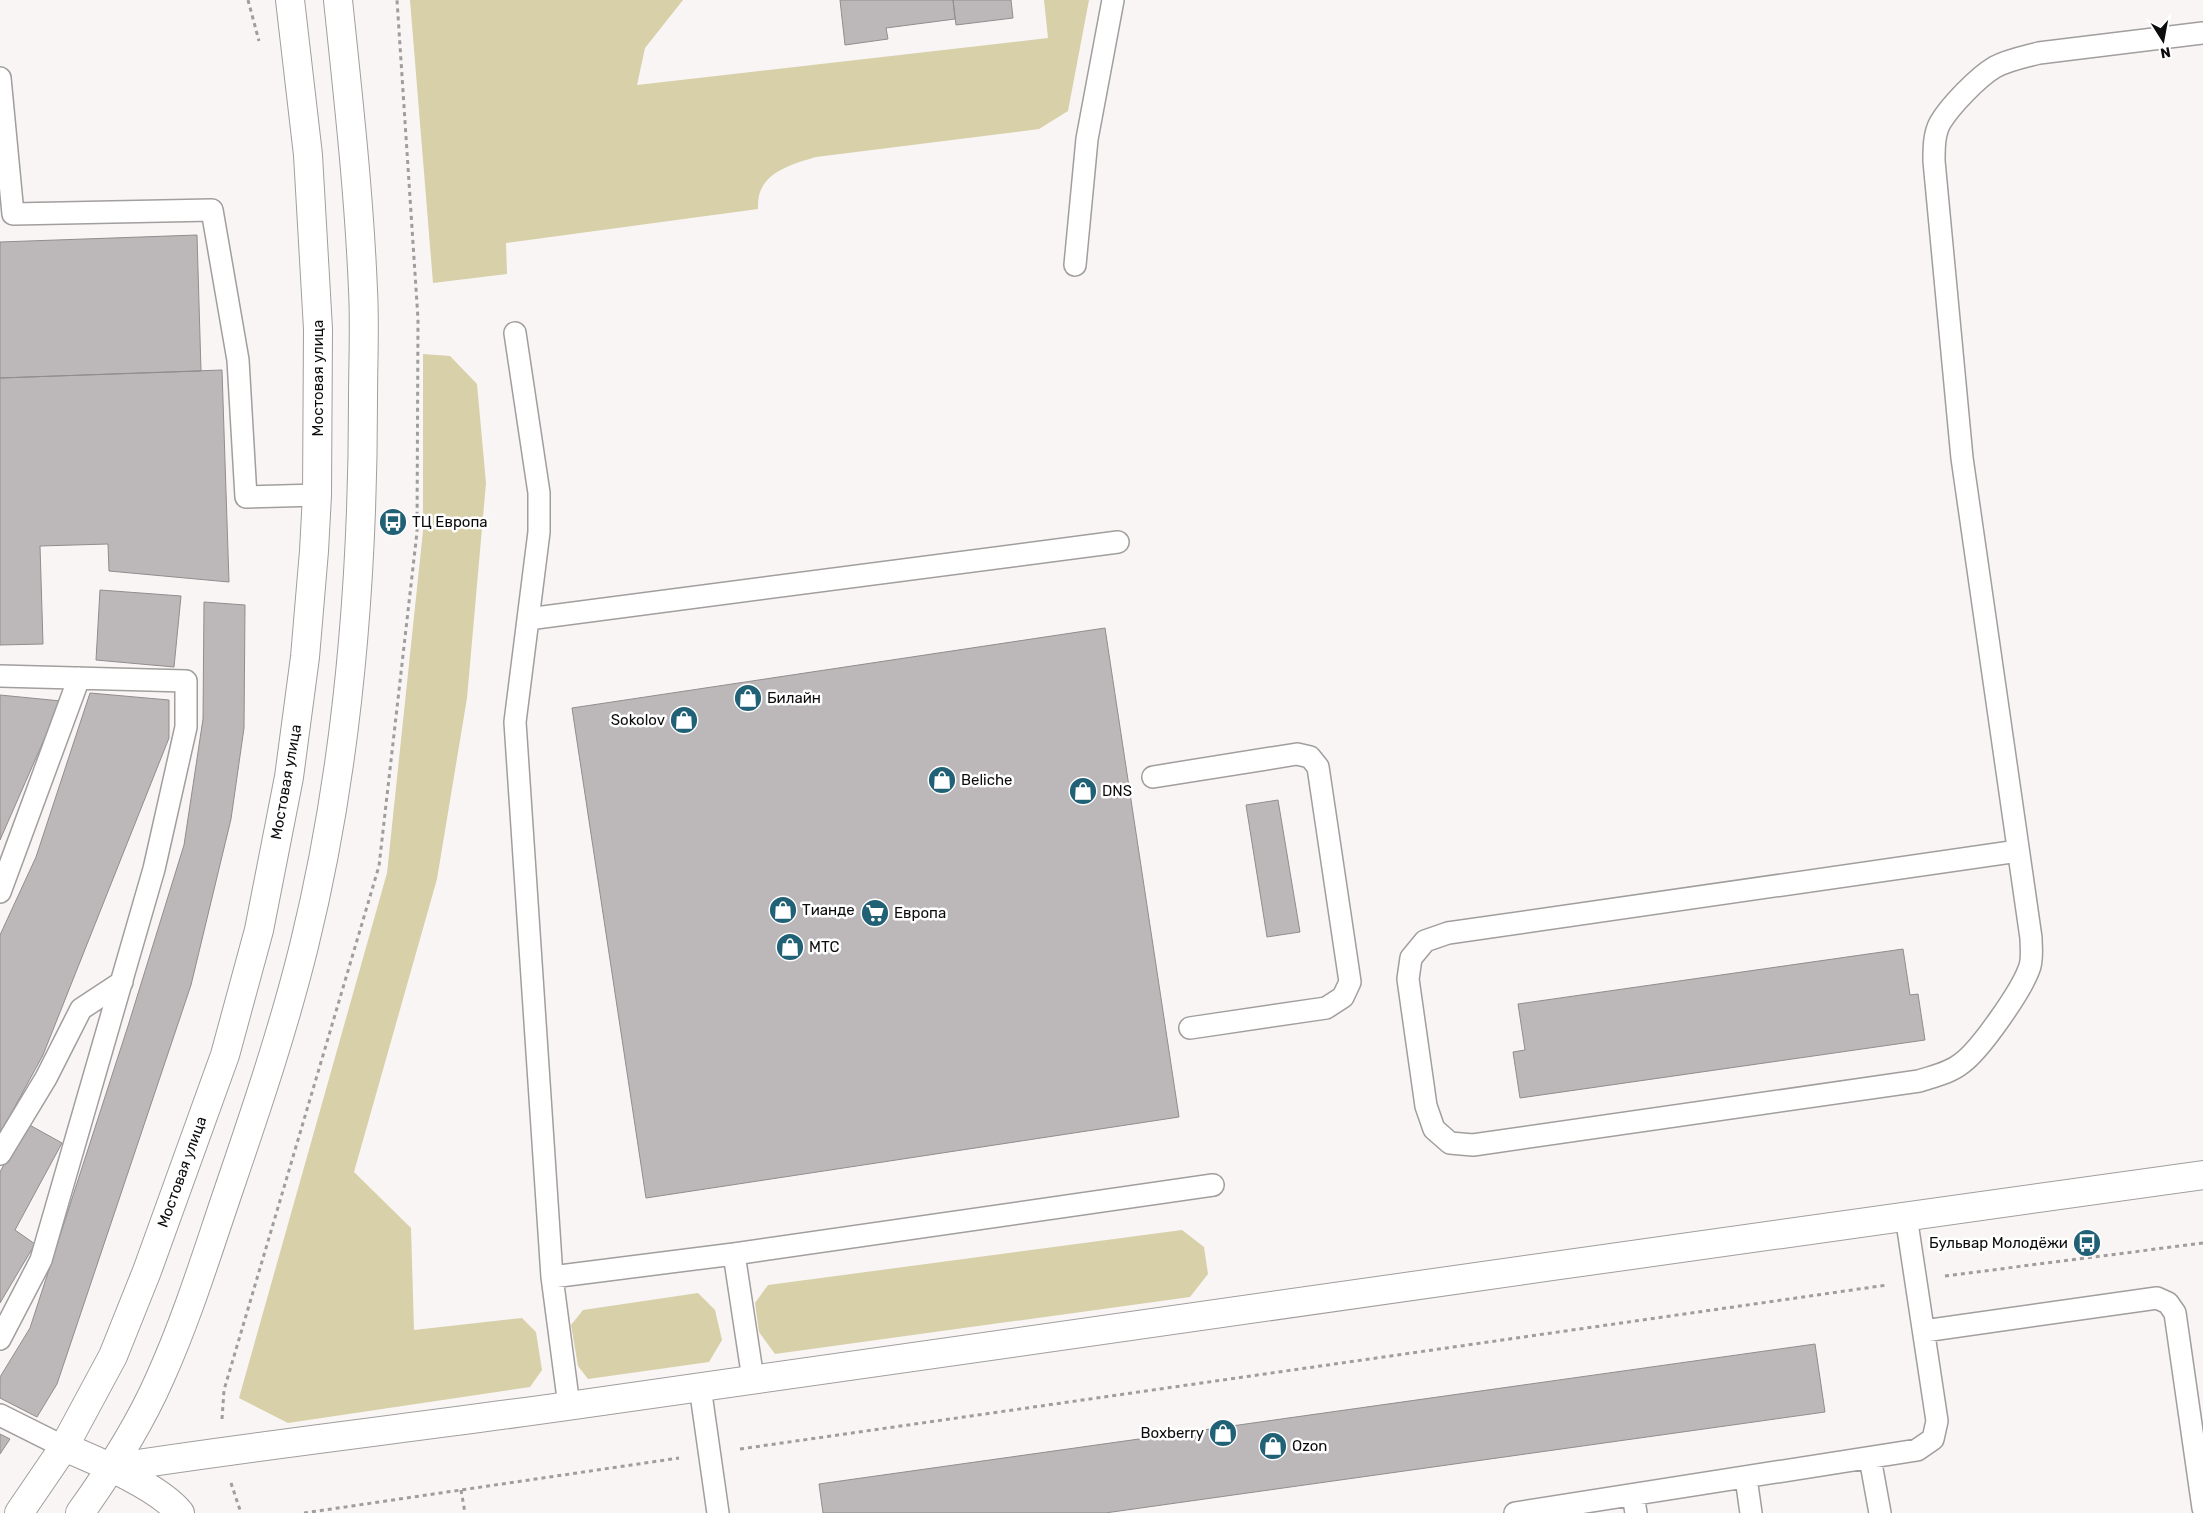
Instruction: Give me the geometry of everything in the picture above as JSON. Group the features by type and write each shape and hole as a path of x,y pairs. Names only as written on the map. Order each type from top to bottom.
{"main road":[{"name":"Мостовая улица","path":"19,1513 64,1446 113,1356 146,1271 225,1055 259,930 289,777 306,657 317,496 318,329 308,155 290,0"},
{"path":"80,1513 112,1468 160,1378 194,1291 245,1143 304,947 332,811 351,663 361,546 363,443 363,292 353,144 338,0"},
{"path":"112,1468 569,1406 2203,1175"},
{"path":"64,1446 112,1468 172,1502 180,1513"}],"lane":[{"path":"1075,265 1087,140 1113,0"},
{"path":"2018,851 1448,933 1425,941 1411,958 1408,979 1426,1106 1434,1129 1450,1142 1473,1145 1920,1081 1945,1073 1962,1063 1976,1051 2016,995 2030,967 2031,938 1962,458 1934,161 1934,140 1940,123 1975,84 1994,68 2015,59 2039,53 2203,33"},
{"path":"0,78 7,215 212,210 238,360 246,497 317,496"},
{"path":"515,333 539,493 539,532 515,722 552,1277 569,1406"},
{"path":"528,619 1118,542"},
{"path":"0,676 186,681 186,727 154,869 41,1260 0,1339"},
{"path":"0,892 79,678"},
{"path":"1153,777 1297,754 1310,757 1318,767 1350,982 1343,997 1326,1008 1190,1028"},
{"path":"0,1154 46,1078 81,1009 122,982"},
{"path":"552,1277 734,1254 1213,1185"},
{"path":"1515,1513 1635,1504 1746,1478 1917,1450 1933,1439 1937,1421 1906,1216"},
{"path":"734,1254 753,1379"},
{"path":"1924,1331 2157,1298 2168,1303 2175,1312 2203,1508"},
{"path":"700,1387 718,1513"},
{"path":"0,1415 64,1446"},
{"path":"1870,1458 1880,1513"},
{"path":"1746,1478 1751,1513"}],"path":[{"path":"248,0 260,47"},
{"path":"304,1513 1916,1280 2203,1244"},
{"path":"461,1490 465,1513"}],"shaded area":[{"path":"410,0 683,0 645,48 637,85 1048,38 1044,0 1089,0 1068,111 1039,129 816,157 784,168 769,178 760,192 758,209 506,243 507,274 433,283"},
{"path":"423,354 450,356 477,384 486,483 467,698 437,879 354,1172 411,1228 414,1330 522,1318 536,1332 542,1370 530,1387 288,1423 239,1398 387,873 423,531"},
{"path":"1182,1230 1204,1247 1208,1274 1190,1297 775,1354 759,1332 755,1303 768,1285"},
{"path":"698,1293 715,1310 722,1340 709,1362 588,1379 578,1366 571,1325 583,1310"}],"building":[{"path":"840,0 953,0 955,19 886,28 888,39 845,45"},
{"path":"953,0 1011,0 1013,18 956,25"},
{"path":"197,235 201,371 0,378 0,242"},
{"path":"222,370 229,582 109,571 108,544 40,546 43,644 0,645 0,378"},
{"path":"100,590 181,596 174,667 96,660"},
{"path":"204,602 245,605 244,728 231,819 191,985 57,1384 37,1417 0,1398 0,1377 30,1328 128,1026 184,845 203,719"},
{"name":"Европа","path":"1105,628 1179,1117 646,1198 572,708"},
{"path":"90,693 169,700 169,738 43,1055 0,1134 0,935 36,857"},
{"path":"0,695 61,701 0,840"},
{"path":"1278,800 1300,932 1267,937 1246,805"},
{"path":"1903,949 1910,995 1918,994 1925,1040 1520,1098 1513,1052 1525,1050 1518,1004"},
{"path":"26,1123 62,1143 15,1230 35,1244 0,1303 0,1172"},
{"path":"1815,1344 1825,1412 1105,1513 823,1513 819,1484"},
{"path":"0,1434 10,1439 0,1454"}],"place":[{"name":"ТЦ Европа","path":"393,522"},
{"name":"Билайн","path":"748,698"},
{"name":"Sokolov","path":"684,720"},
{"name":"Beliche","path":"942,780"},
{"name":"DNS","path":"1083,791"},
{"name":"Тианде","path":"783,910"},
{"name":"Европа","path":"875,913"},
{"name":"МТС","path":"790,947"},
{"name":"Бульвар Молодёжи","path":"2087,1243"},
{"name":"Boxberry","path":"1223,1433"},
{"name":"Ozon","path":"1273,1446"}]}
